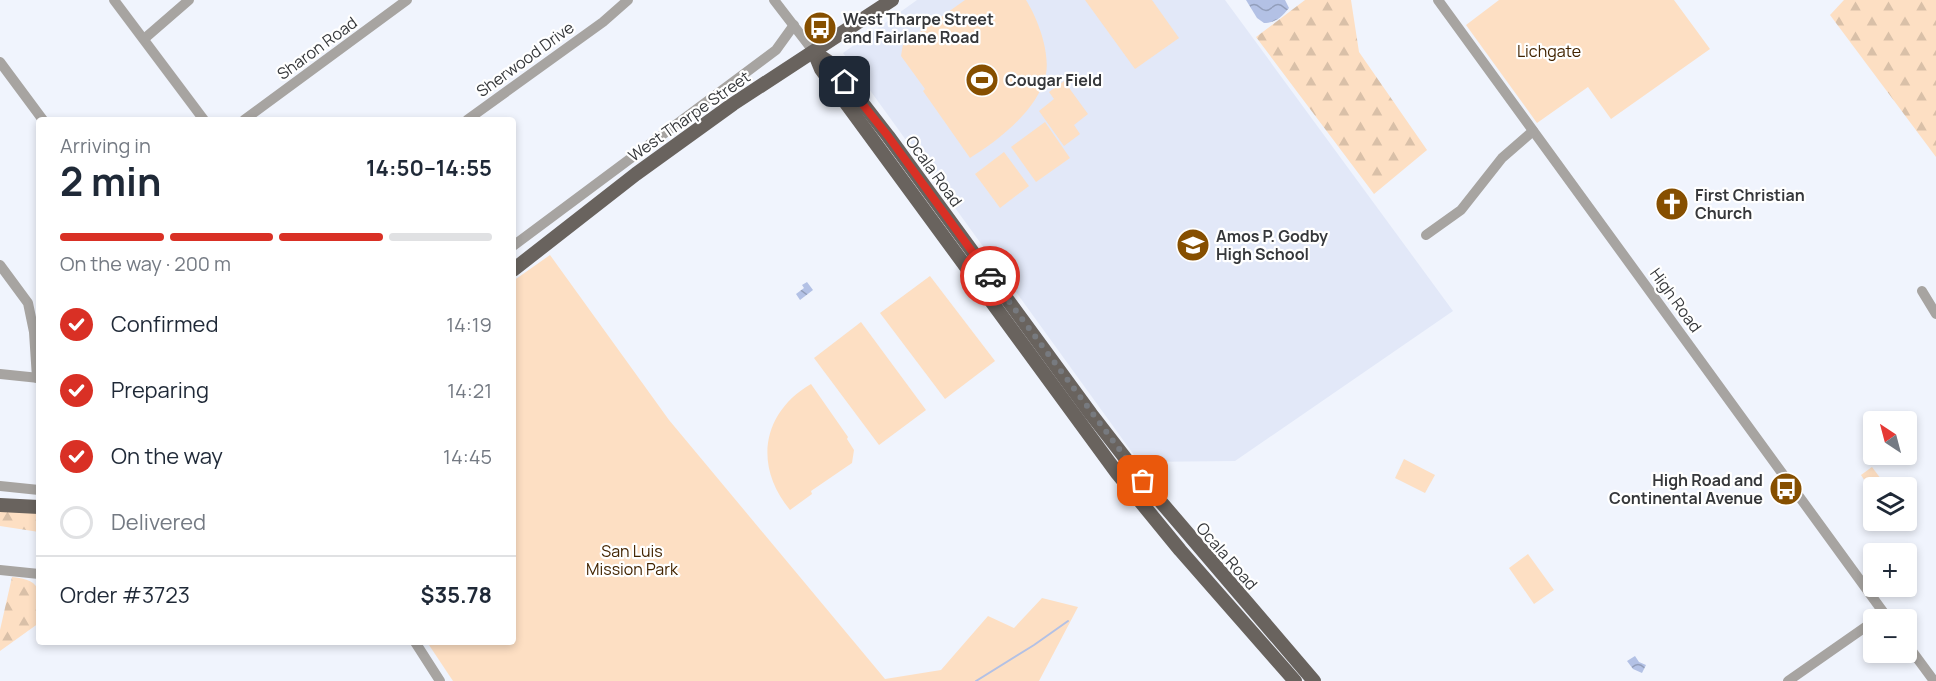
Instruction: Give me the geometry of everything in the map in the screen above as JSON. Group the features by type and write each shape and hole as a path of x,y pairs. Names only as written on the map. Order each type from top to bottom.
{"main road":[{"name":"West Tharpe Street","path":"516,268 675,146 770,79 892,0"},
{"name":"Ocala Road","path":"814,52 832,64 1091,414 1166,509 1314,681"},
{"name":"Ocala Road","path":"814,52 820,69 1079,423 1149,513 1295,681"},
{"path":"909,191 921,182"},
{"path":"1067,407 1079,398"},
{"path":"1079,423 1091,414"},
{"path":"0,504 36,507"},
{"path":"1149,513 1166,509"},
{"path":"1216,591 1232,586"},
{"path":"1226,602 1232,586"}],"street":[{"path":"114,0 202,117"},
{"path":"144,39 189,0"},
{"name":"Sharon Road","path":"248,117 407,0"},
{"name":"Sherwood Drive","path":"471,117 603,22 628,0"},
{"path":"774,0 814,52"},
{"name":"High Road","path":"1438,0 1874,609"},
{"path":"516,244 776,50 794,25"},
{"path":"0,62 42,117"},
{"path":"1426,235 1461,210 1502,158 1533,131"},
{"path":"0,265 28,303 36,355"},
{"path":"1922,291 1936,314"},
{"path":"0,375 36,378"},
{"path":"0,486 36,490"},
{"path":"0,570 36,574"},
{"path":"1788,681 1863,631"},
{"path":"416,645 440,681"},
{"path":"1917,657 1935,680"}],"shaded area":[{"name":"Amos P. Godby High School","path":"917,0 1225,0 1453,311 1235,461 1139,462 843,53"}],"green space":[{"name":"Cougar Field","path":"965,0 1026,0 1042,36 1047,65 1042,87 1026,111 1005,133 970,158 901,56 903,44"},
{"path":"1085,0 1152,0 1179,38 1135,69"},
{"path":"1305,0 1351,0 1359,52 1427,150 1374,194 1256,37"},
{"name":"Lichgate","path":"1499,0 1674,0 1710,49 1611,119 1588,87 1537,123 1466,25"},
{"path":"1844,0 1936,0 1936,157 1830,15"},
{"path":"1064,81 1088,114 1074,125 1080,134 1064,146 1039,111 1054,99 1049,92"},
{"path":"1045,122 1070,158 1036,182 1011,147"},
{"path":"1004,152 1029,186 1000,208 975,174"},
{"name":"San Luis Mission Park","path":"550,255 669,420 885,679 941,670 988,616 1014,628 1042,598 1078,607 1039,681 453,681 429,645 516,645 516,279"},
{"path":"930,276 995,361 945,399 880,313"},
{"path":"861,322 926,410 879,445 814,358"},
{"path":"811,384 848,437 854,450 852,463 811,491 812,494 790,510 771,476 768,442 773,425 782,410 794,396"},
{"path":"1404,459 1435,475 1425,493 1395,478"},
{"path":"1872,467 1880,477 1863,478 1861,475"},
{"path":"0,511 36,513 36,532 0,526"},
{"path":"1528,554 1554,590 1534,604 1509,568"},
{"path":"12,577 31,582 36,587 36,625 0,651 0,630"}],"water":[{"path":"1246,0 1285,0 1289,8 1278,19 1264,23 1257,18"},
{"path":"807,282 813,290 800,300 796,294 804,288 802,285"},
{"path":"1635,656 1639,662 1646,665 1642,673 1633,669 1627,661"}],"waterway":[{"path":"976,681 1068,621"}],"way so far":[{"path":"990,276 1143,481"}],"place":[{"name":"West Tharpe Street and Fairlane Road","path":"820,28"},
{"name":"Cougar Field","path":"982,80"},
{"name":"First Christian Church","path":"1672,204"},
{"name":"Amos P. Godby High School","path":"1193,245"},
{"name":"High Road and Continental Avenue","path":"1786,489"}],"route":[{"path":"845,82 888,136 990,276"}]}
